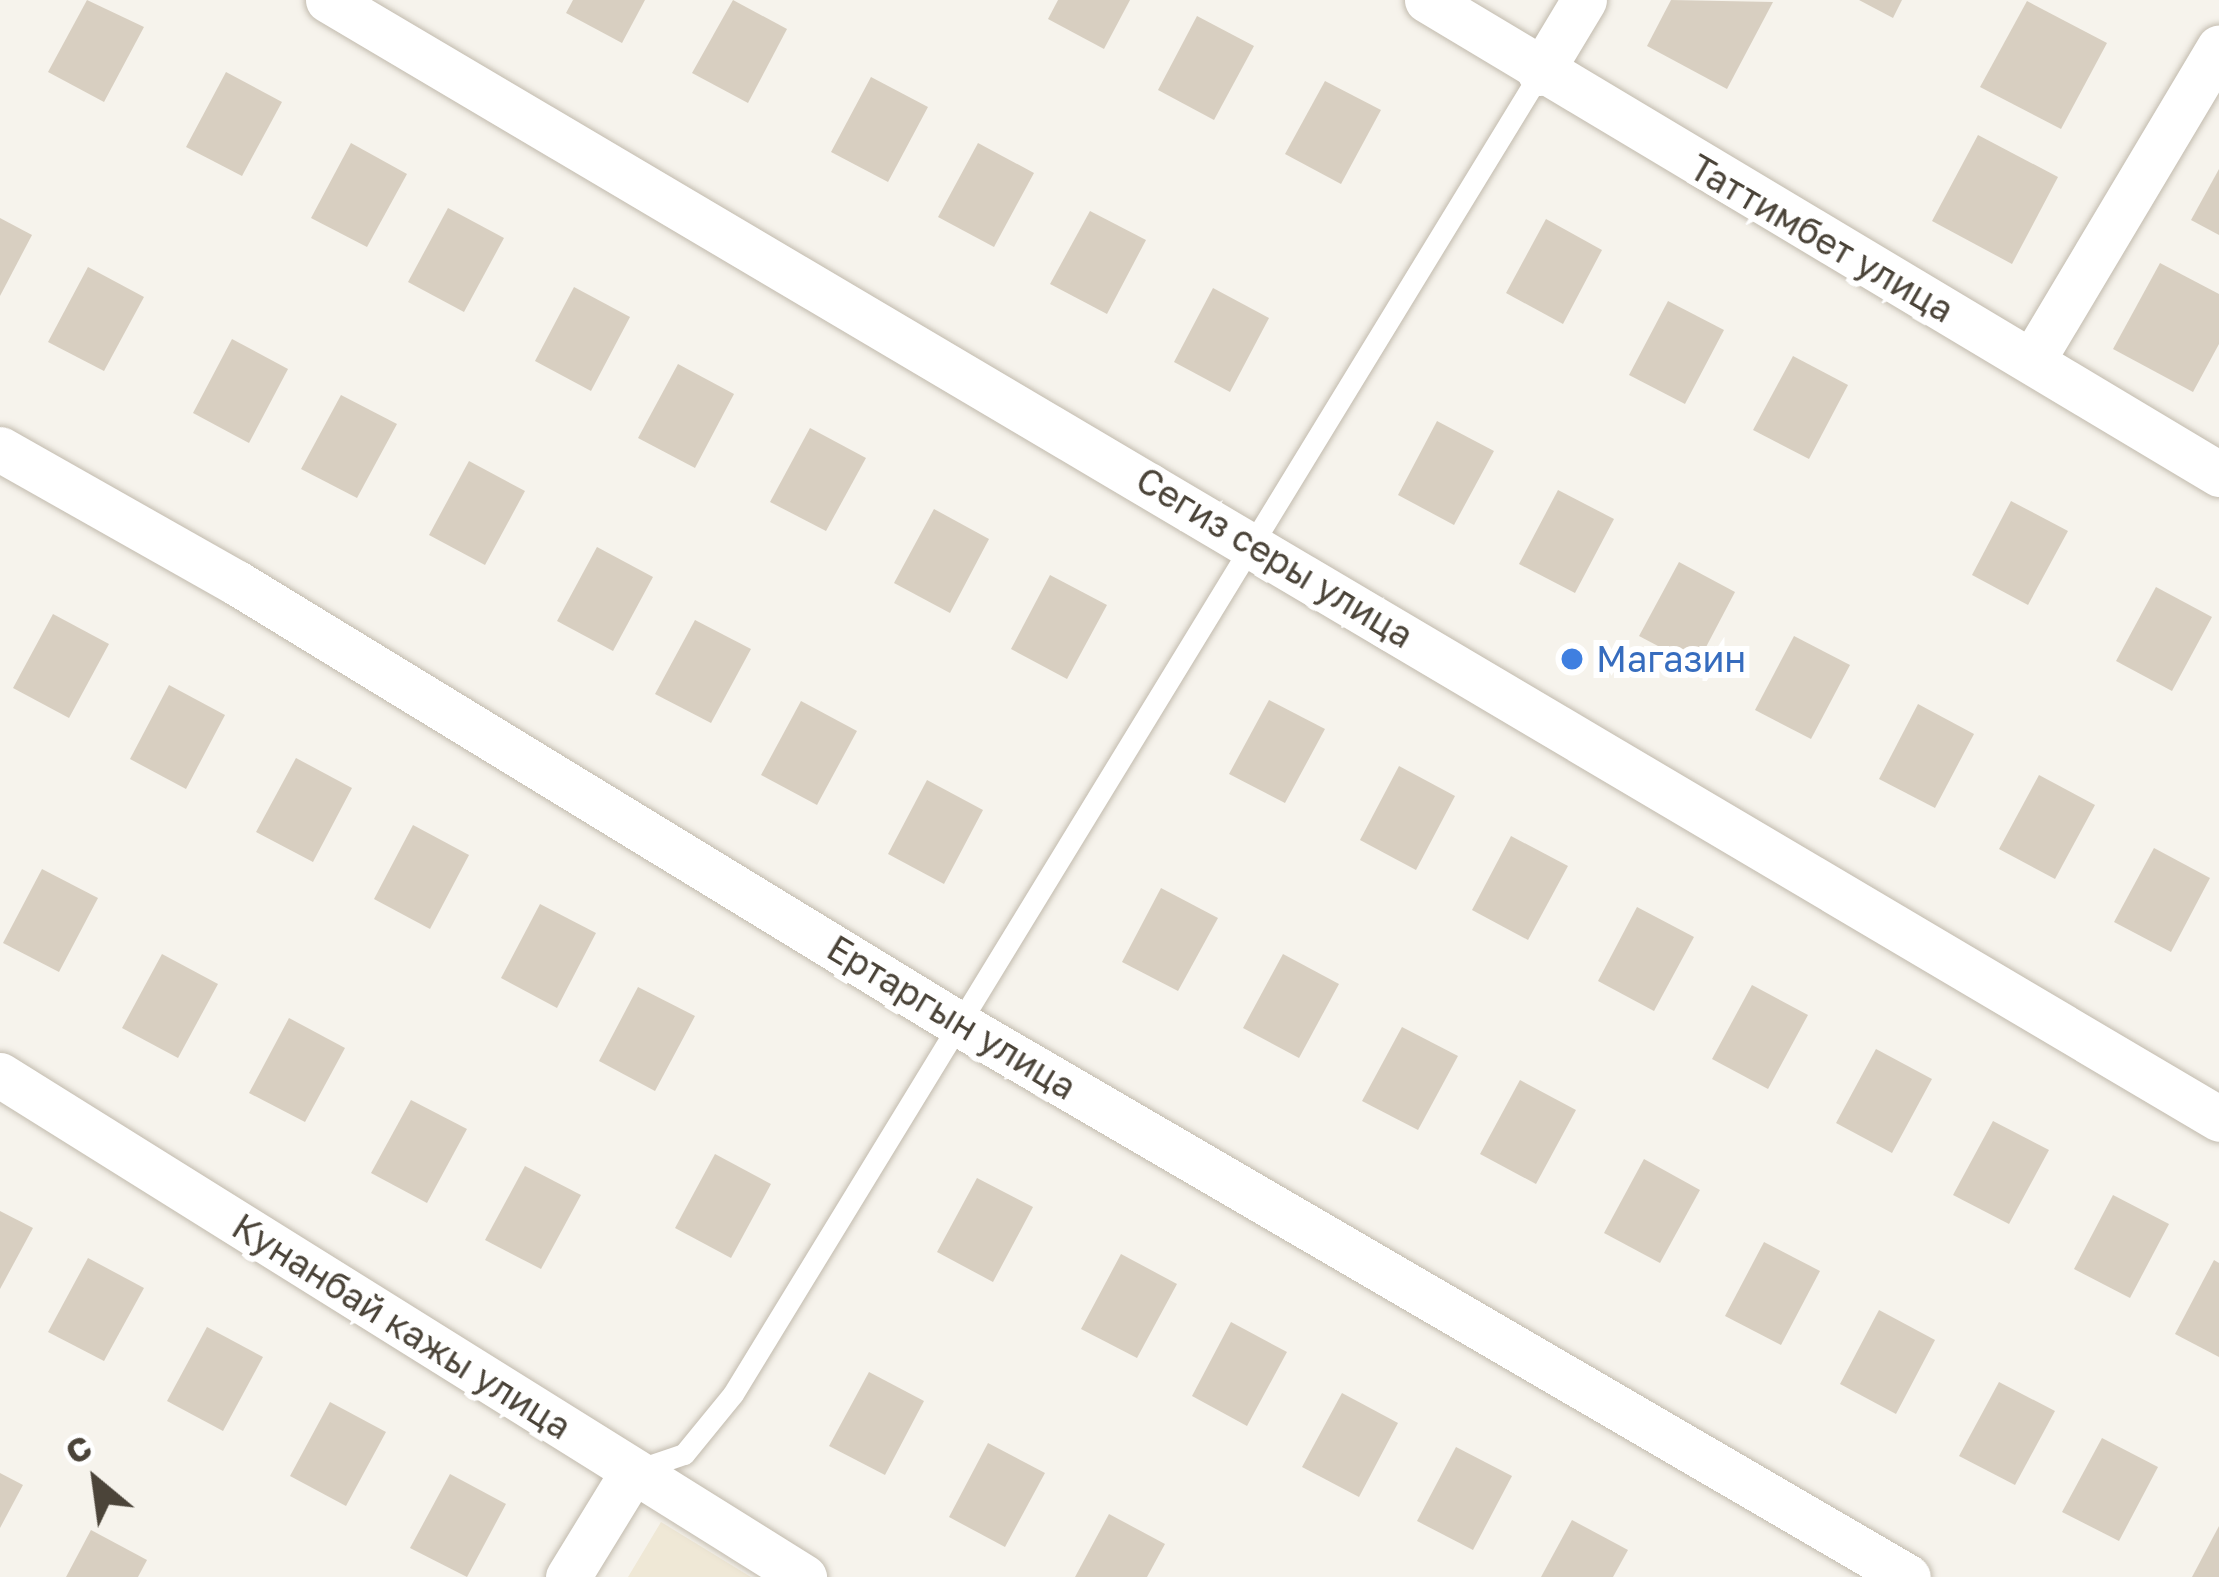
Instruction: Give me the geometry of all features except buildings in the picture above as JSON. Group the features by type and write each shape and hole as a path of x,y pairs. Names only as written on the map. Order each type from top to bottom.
{"street":[{"name":"Сегиз серы улица","path":"328,0 2219,1119"},
{"name":"Таттимбет улица","path":"1427,0 1540,73 2219,473"},
{"path":"1540,73 1584,0"},
{"path":"2032,361 2219,46"},
{"name":"Ертаргын улица","path":"0,449 257,595 959,1024 1908,1577"},
{"name":"Кунанбай кажы улица","path":"0,1075 804,1577"},
{"path":"568,1577 633,1471"}],"lane":[{"path":"633,1471 684,1454 733,1394 1256,545 1540,73"}],"shaded area":[{"path":"661,1522 751,1577 628,1577"}],"place":[{"name":"Магазин","path":"1572,659"}]}
